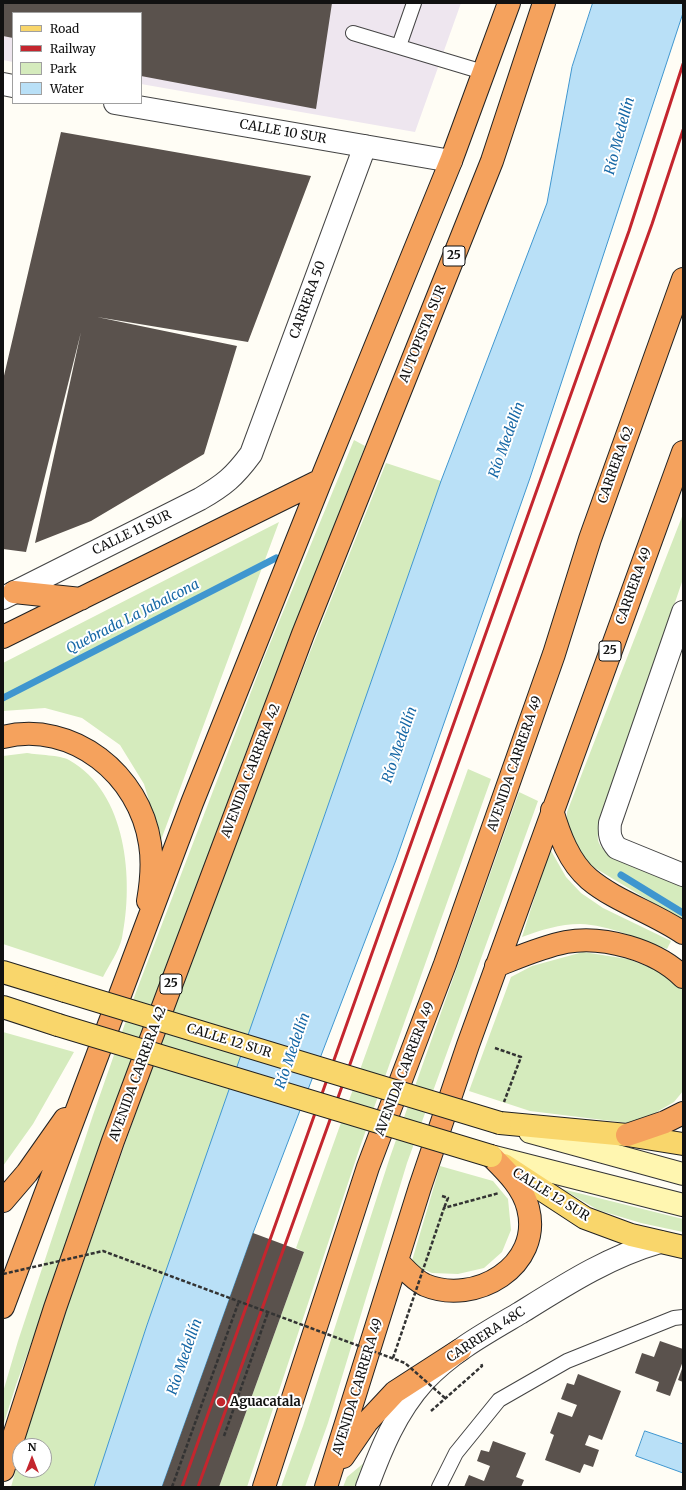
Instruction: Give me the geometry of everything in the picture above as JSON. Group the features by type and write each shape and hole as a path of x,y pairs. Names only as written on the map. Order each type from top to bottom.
{"highway":[{"path":"3,1307 231,704 451,160 508,3"},
{"name":"AUTOPISTA SUR","path":"355,505 492,161 544,3"},
{"name":"CARRERA 62","path":"554,654 590,539 681,287"},
{"name":"CARRERA 49","path":"552,810 683,452"},
{"path":"669,493 683,469"},
{"path":"3,637 321,480"},
{"name":"AVENIDA CARRERA 42","path":"3,1470 113,1141 303,634 355,505"},
{"path":"9,595 81,599"},
{"name":"AVENIDA CARRERA 49","path":"264,1487 368,1167 445,964 554,654"},
{"path":"3,737 19,733 54,735 84,747 117,773 141,810 150,844 150,887 140,943"},
{"path":"552,810 564,843 576,865 589,879 683,933"},
{"name":"AVENIDA CARRERA 49","path":"329,1481 420,1187 496,966 552,810"},
{"path":"496,966 547,946 567,942 597,940 636,950 661,960 674,968 683,977"},
{"path":"3,1201 27,1173 83,1093"},
{"path":"627,1135 666,1122 683,1113"},
{"path":"397,1261 424,1284 451,1291 470,1290 484,1286 500,1278 512,1266 523,1252 528,1236 528,1208 518,1186 491,1156"},
{"path":"329,1481 367,1422 395,1392 460,1350"}],"main road":[{"name":"CALLE 12 SUR","path":"3,972 65,991 502,1114 683,1144"},
{"name":"CALLE 12 SUR","path":"3,1007 491,1156 585,1218 609,1228 683,1247"}],"street":[{"name":"CALLE 10 SUR","path":"121,104 451,160"},
{"name":"CARRERA 50","path":"251,454 365,146"},
{"name":"CALLE 11 SUR","path":"9,595 222,487 236,475 251,454"},
{"path":"683,612 610,823 609,833 611,841 618,848 683,875"},
{"name":"CALLE 12 SUR","path":"502,1114 683,1174"},
{"name":"CALLE 12 SUR","path":"491,1156 683,1205"},
{"name":"CARRERA 48C","path":"367,1487 382,1448 396,1418 424,1382 460,1350 593,1269 624,1254 660,1242"}],"lane":[{"path":"399,46 414,3"},
{"path":"353,32 483,72"},
{"path":"439,1487 456,1453 499,1400 567,1361 674,1318 683,1317"}],"path":[{"path":"495,1048 521,1057 502,1114"},
{"path":"444,1208 499,1193"},
{"path":"393,1358 448,1198 441,1196"},
{"path":"3,1274 103,1251 405,1363 445,1398"},
{"path":"172,1487 239,1302"},
{"path":"224,1436 268,1312"},
{"path":"425,1416 482,1366"},
{"path":"172,1487 194,1426"}],"shaded area":[{"path":"3,3 461,3 415,132 142,84 142,12 12,12 12,62 3,60"}],"green space":[{"path":"354,440 365,446 247,749 16,1385 3,1426 3,1392 18,1341 93,1115 136,992 264,658"},
{"path":"386,463 441,481 147,1325 94,1487 11,1487 14,1478 52,1478 52,1438 25,1438 41,1382 175,1002 304,667"},
{"path":"683,514 683,579 600,822 598,840 601,847 609,855 683,887 683,921 590,865 580,854 572,841 568,827 567,812"},
{"path":"279,522 161,840 144,784 120,745 82,718 45,708 3,711 3,663"},
{"path":"27,753 55,756 69,760 88,774 103,793 114,815 122,839 126,865 126,915 121,943 103,977 3,944 3,756"},
{"path":"468,769 491,779 360,1147 247,1487 219,1487 304,1252 296,1248"},
{"path":"519,792 538,801 407,1163 328,1423 305,1487 281,1487 303,1426 390,1157"},
{"path":"550,849 566,877 581,893 603,908 671,941 667,949 613,930 580,924 551,928 522,937"},
{"path":"583,952 628,959 669,975 683,990 683,1091 674,1102 636,1124 530,1111 469,1091 511,977 532,966"},
{"path":"3,1032 74,1052 33,1124 3,1166"},
{"path":"440,1166 493,1181 508,1199 511,1230 502,1252 484,1268 458,1274 432,1273 411,1264"},
{"path":"562,1189 683,1219 683,1232 641,1223 598,1210"},
{"path":"365,1462 355,1487 343,1487 347,1477"}],"water":[{"name":"Río Medellín","path":"593,3 683,3 683,13 530,478 396,860 253,1233 162,1487 94,1487 147,1325 441,481 547,203 572,67"},
{"path":"645,1431 683,1444 683,1473 636,1456"}],"building":[{"path":"3,3 332,3 316,109 142,76 142,12 12,12 12,38 3,36"},
{"path":"61,132 311,176 248,342 97,317 237,346 204,454 91,521 35,543 81,332 26,552 3,549 3,380"},
{"name":"Aguacatala","path":"253,1233 304,1252 219,1487 162,1487"},
{"path":"660,1341 683,1349 683,1361 670,1396 656,1391 659,1382 635,1373 642,1353 654,1357"},
{"path":"683,1366 683,1382 678,1380"},
{"path":"578,1374 621,1391 602,1440 589,1435 585,1445 599,1450 593,1467 584,1464 580,1473 545,1460 554,1435 550,1433 558,1412 572,1417 577,1405 561,1399 567,1383 574,1385"},
{"path":"493,1441 526,1453 516,1477 524,1480 521,1487 464,1487 469,1475 484,1481 490,1466 477,1461 481,1450 489,1452"}],"waterway":[{"name":"Quebrada La Jabalcona","path":"3,698 276,558"},
{"path":"621,875 683,913"}],"railway":[{"path":"182,1487 629,231 683,64"},
{"path":"198,1487 652,224 683,130"}],"place":[{"name":"Aguacatala","path":"221,1402"}]}
